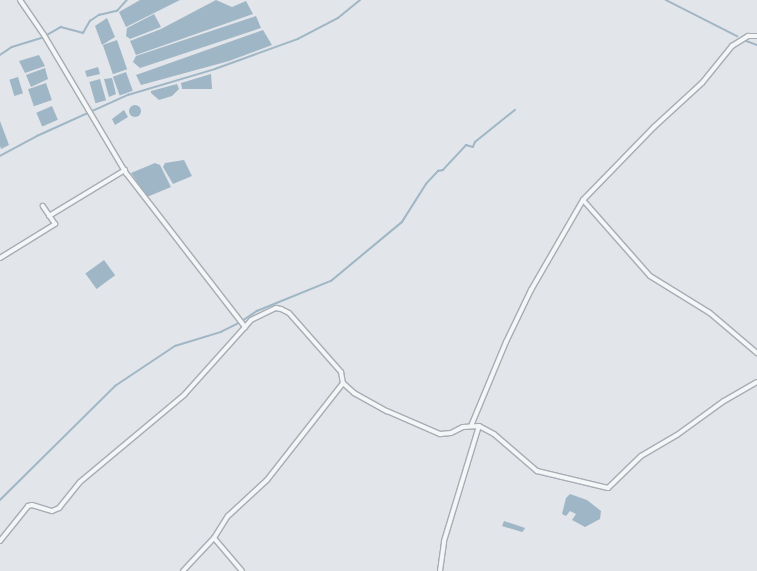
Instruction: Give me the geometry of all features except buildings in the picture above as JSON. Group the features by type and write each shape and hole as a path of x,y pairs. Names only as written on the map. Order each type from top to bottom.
{"street":[{"path":"20,0 45,37 125,170 245,327"},
{"path":"471,426 506,342 531,290 583,200 654,126 702,83 732,46 748,36 757,36"},
{"path":"49,216 125,170"},
{"path":"583,200 650,276 710,313 757,353"},
{"path":"0,258 55,224 43,206"},
{"path":"0,541 28,506 32,505 52,511 59,508 80,482 184,395 251,320 276,308 282,309 288,314 341,372 343,383 354,393 387,411 440,434 471,426 479,426 494,434 536,471 608,488 641,456 677,436 724,401 757,382"},
{"path":"184,571 214,538 228,516 267,480 343,383"},
{"path":"440,571 444,541 479,426"},
{"path":"214,538 242,571"}],"water":[{"path":"140,0 180,0 126,27 119,12"},
{"path":"216,0 232,7 246,1 253,14 136,55 130,41 161,29"},
{"path":"154,14 161,27 130,39 126,36 127,28"},
{"path":"256,16 261,28 140,68 133,62 136,56"},
{"path":"107,18 115,37 102,45 95,26"},
{"path":"263,30 272,45 229,61 141,85 136,75"},
{"path":"117,40 127,69 113,74 103,45"},
{"path":"39,55 45,66 25,73 19,61"},
{"path":"98,67 100,74 87,77 85,71"},
{"path":"45,68 48,79 31,87 26,75"},
{"path":"126,72 133,91 120,96 113,77"},
{"path":"211,74 212,89 182,89 181,83"},
{"path":"18,77 23,93 14,96 9,80"},
{"path":"112,78 116,94 109,97 104,79"},
{"path":"100,79 106,100 95,103 89,82"},
{"path":"46,83 52,100 34,106 28,89"},
{"path":"177,84 179,89 172,96 159,100 151,93 151,91"},
{"path":"133,105 137,105 141,111 137,117 133,117 129,113 129,109"},
{"path":"52,106 58,120 42,126 36,113"},
{"path":"124,110 128,117 115,125 112,119"},
{"path":"0,121 9,145 1,149 0,146"},
{"path":"184,160 192,176 173,184 163,167 165,163"},
{"path":"155,163 160,165 171,187 147,197 131,173"},
{"path":"104,260 115,275 97,289 85,274"},
{"path":"570,494 587,500 601,511 600,519 585,527 572,520 576,514 570,511 566,516 562,514 566,498"},
{"path":"504,521 525,528 522,532 502,526"}],"waterway":[{"path":"0,55 12,47 42,38 61,27 83,33 90,21 99,15 117,11 127,0"},
{"path":"0,156 37,136 128,95 215,69 298,39 338,18 360,0"},
{"path":"666,0 737,36"},
{"path":"744,40 757,45"},
{"path":"242,321 257,311 331,281 402,222 426,184 438,171 443,170 466,145 473,147 475,142 515,110"},
{"path":"0,500 115,386 175,346 221,332 237,324"}]}
